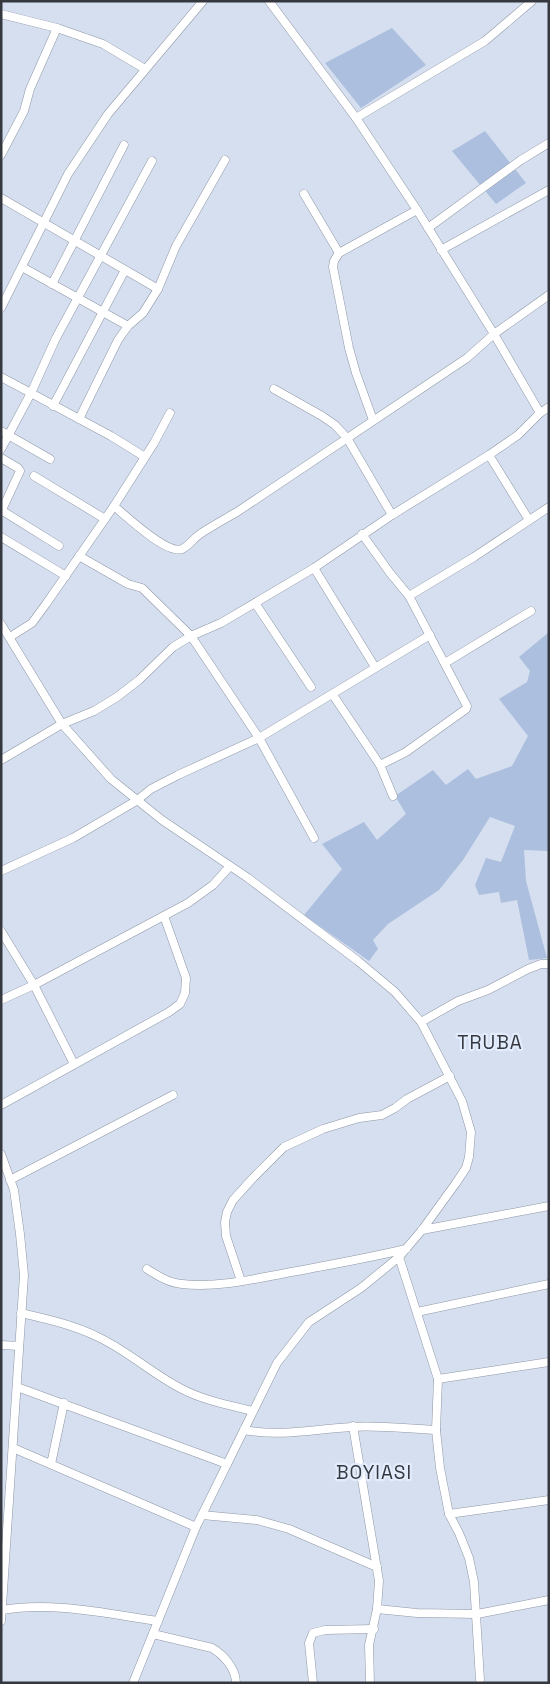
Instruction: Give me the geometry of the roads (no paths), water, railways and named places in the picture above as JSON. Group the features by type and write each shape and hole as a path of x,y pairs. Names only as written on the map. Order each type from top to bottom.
{"street":[{"path":"1,308 68,174 108,114 202,1"},
{"path":"269,1 356,118 417,210 494,334 540,413"},
{"path":"356,118 484,41 532,1"},
{"path":"2,17 57,28 103,44 145,69"},
{"path":"1,155 24,111 30,89 57,28"},
{"path":"428,228 521,160 549,143"},
{"path":"52,284 124,145"},
{"path":"79,419 118,340 128,326 142,312 158,289 176,246 225,160"},
{"path":"1,449 5,433 31,393 56,338 152,161"},
{"path":"441,250 549,190"},
{"path":"304,194 339,253"},
{"path":"1,198 158,289"},
{"path":"373,420 349,348 333,267 334,260 339,253 417,210"},
{"path":"22,267 128,326"},
{"path":"54,406 125,270"},
{"path":"114,506 154,538 171,548 178,550 183,548 199,535 237,512 467,358 494,334 549,295"},
{"path":"1,377 145,457"},
{"path":"274,389 335,425 347,438 392,515"},
{"path":"1,760 62,724 94,711 117,698 140,680 173,647 191,636 221,623 314,568 362,534 489,455 518,435 540,413 549,407"},
{"path":"10,637 32,623 66,576 114,506 170,413"},
{"path":"5,433 50,459"},
{"path":"489,455 529,520"},
{"path":"1,458 20,471 2,511 59,546"},
{"path":"34,476 105,519"},
{"path":"409,596 474,557 549,507"},
{"path":"362,534 409,596 445,663 465,703 466,709 406,752 380,765"},
{"path":"1,537 66,576"},
{"path":"79,556 128,584 142,588 191,636 259,738 314,838"},
{"path":"314,568 375,667"},
{"path":"255,603 311,688"},
{"path":"445,663 531,611"},
{"path":"1,624 62,724 111,779 186,838 230,866 376,974 409,1006 421,1022 450,1076 462,1101 471,1132 469,1157 461,1175 422,1230 399,1258 361,1288 309,1322 277,1363 196,1527 133,1683"},
{"path":"1,871 73,838 178,774 259,738 430,635"},
{"path":"333,695 380,765 393,796"},
{"path":"1,1000 34,985 188,902 213,885 230,866"},
{"path":"1,1105 169,1012 180,1004 185,993 186,978 164,916"},
{"path":"1,931 34,985 74,1064"},
{"path":"421,1022 458,1001 484,992 528,968 549,964"},
{"path":"241,1281 226,1236 225,1222 227,1212 233,1200 284,1147 323,1128 359,1118 382,1115 450,1076"},
{"path":"10,1180 174,1095"},
{"path":"1,1154 14,1190 24,1275 1,1621"},
{"path":"422,1230 549,1206"},
{"path":"147,1269 159,1277 180,1284 193,1285 241,1281 358,1260 406,1249"},
{"path":"399,1258 438,1378 436,1430 440,1468 449,1514 459,1532 469,1558 474,1582 480,1680"},
{"path":"417,1312 549,1284"},
{"path":"21,1313 62,1323 97,1336 127,1352 180,1388 205,1400 253,1411"},
{"path":"1,1345 19,1346"},
{"path":"438,1378 549,1362"},
{"path":"17,1386 227,1464"},
{"path":"51,1464 64,1403"},
{"path":"244,1430 289,1433 352,1426 436,1430"},
{"path":"352,1426 377,1567 377,1609 369,1645 370,1683"},
{"path":"13,1448 196,1527"},
{"path":"449,1514 549,1500"},
{"path":"202,1515 257,1520 289,1529 377,1567"},
{"path":"377,1609 417,1614 477,1614 549,1600"},
{"path":"2,1610 23,1606 49,1607 158,1621"},
{"path":"313,1683 309,1643 313,1633 325,1630 374,1628"},
{"path":"153,1634 212,1648 219,1652 233,1670 236,1683"}],"district":[{"name":"TRUBA","path":"490,1042"},
{"name":"BOYIASI","path":"374,1472"}]}
